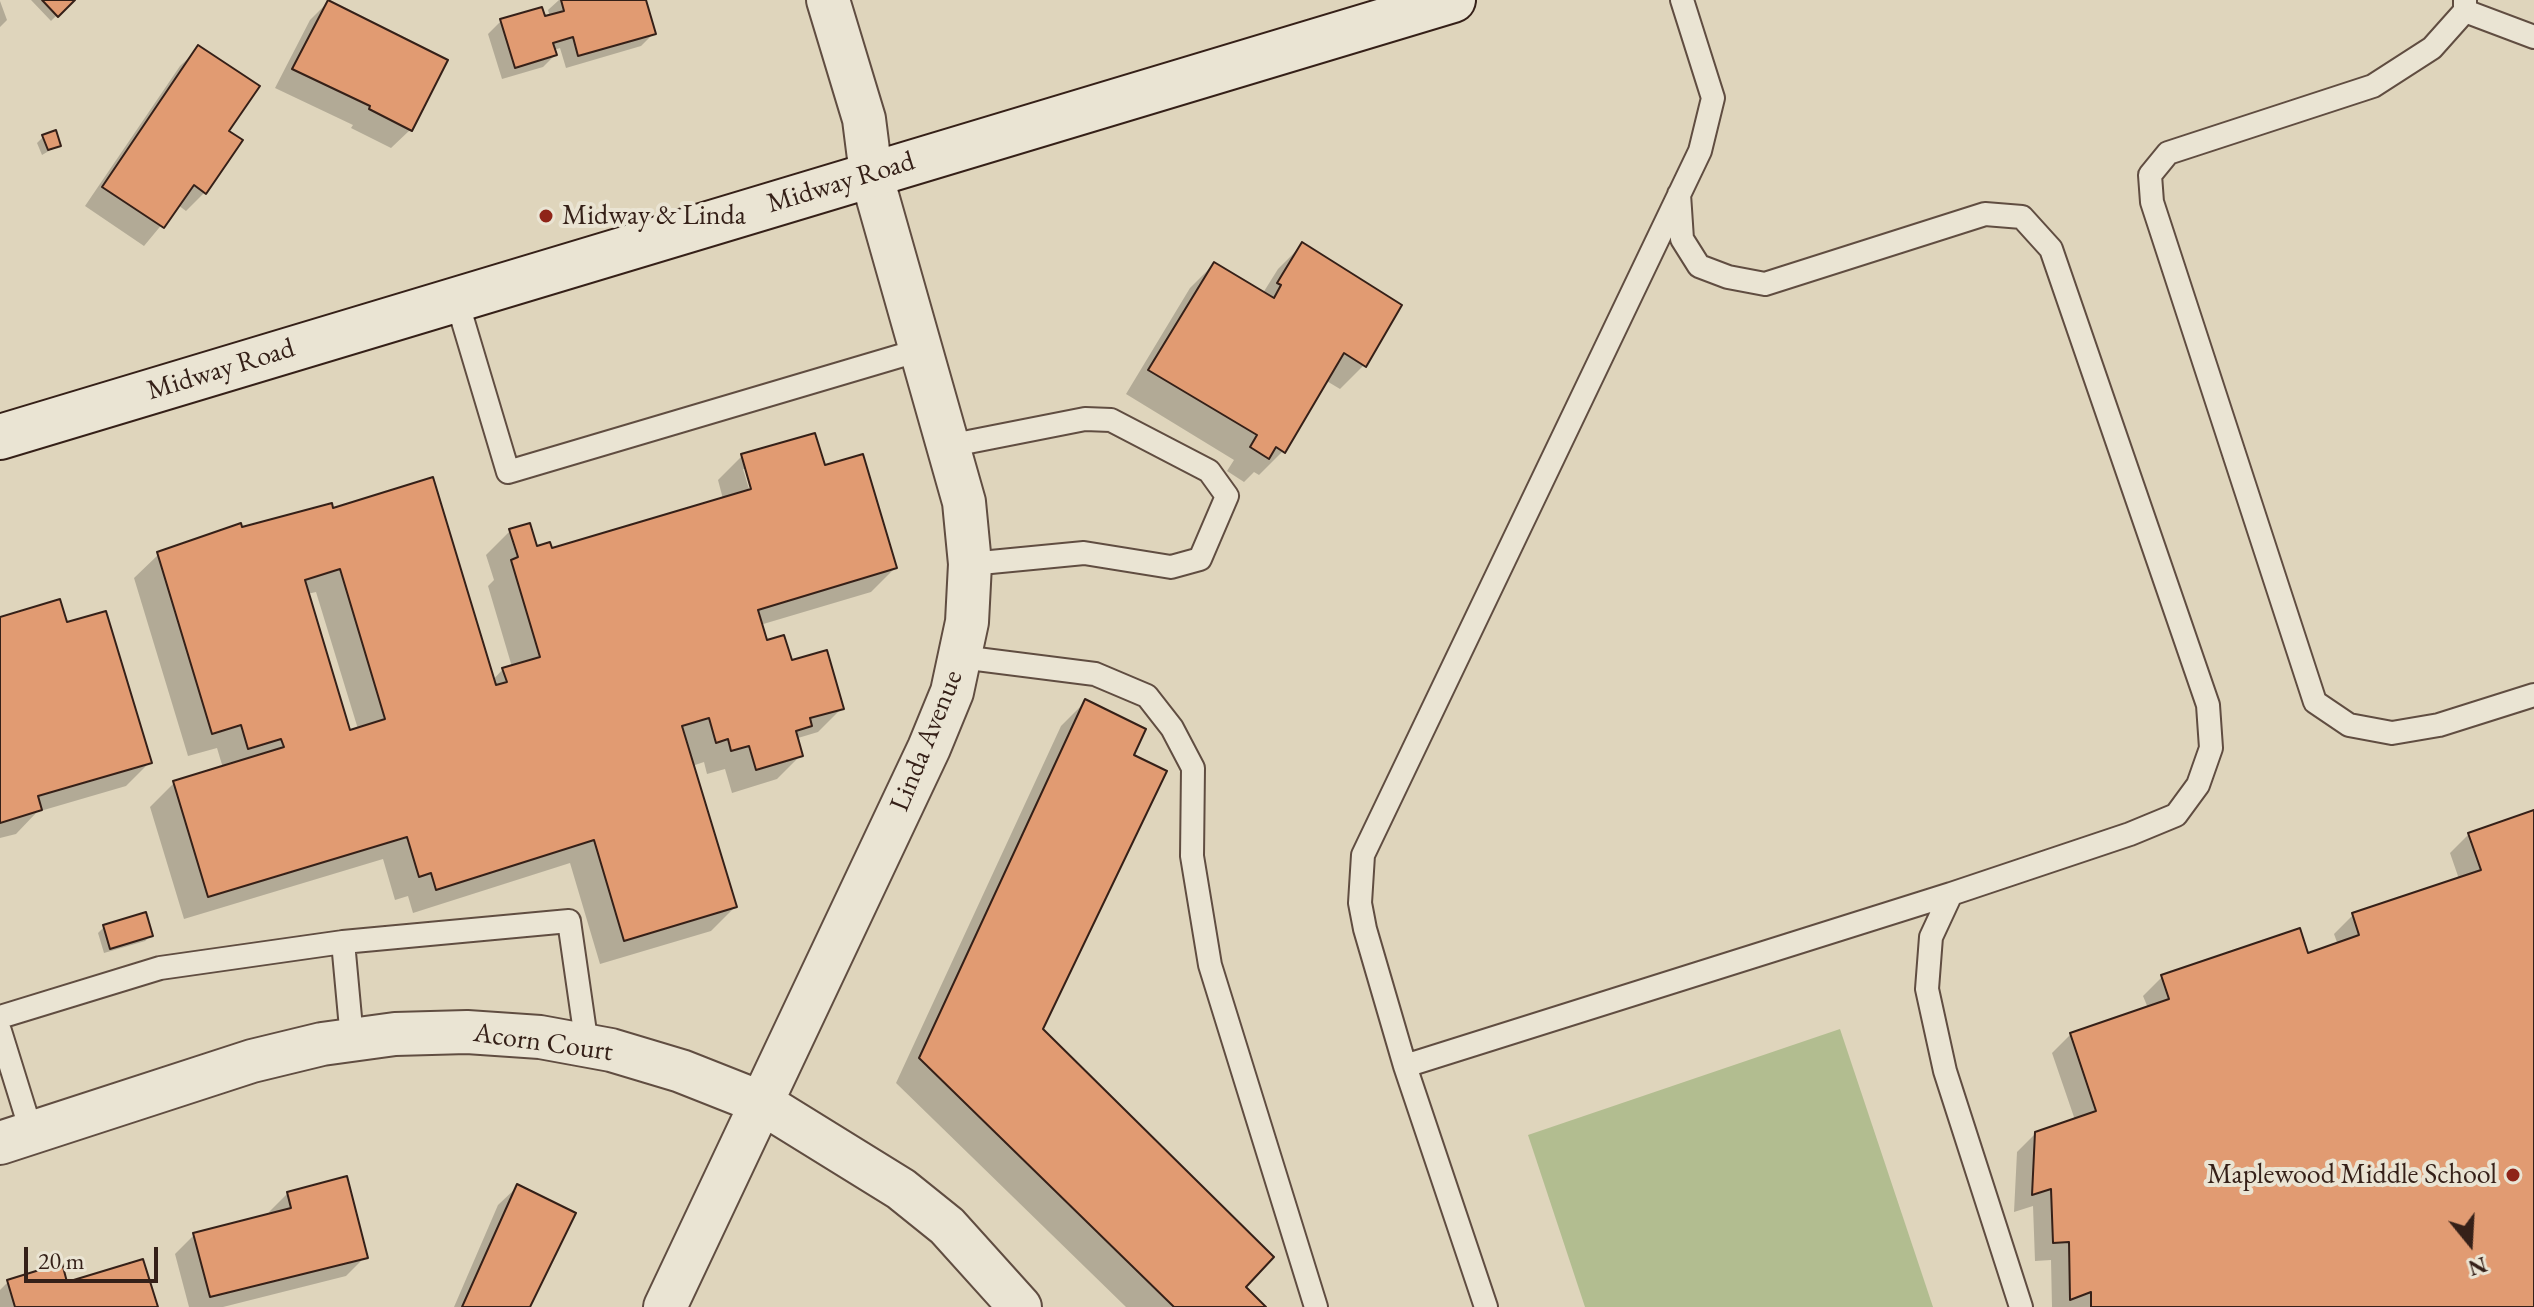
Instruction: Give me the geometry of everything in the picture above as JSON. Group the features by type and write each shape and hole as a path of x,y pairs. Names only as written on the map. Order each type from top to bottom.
{"main road":[{"name":"Midway Road","path":"0,437 1453,0"}],"street":[{"name":"Linda Avenue","path":"665,1307 929,748 961,657 970,564 964,502 871,174 864,119 828,0"},
{"name":"Acorn Court","path":"16,1139 252,1061 352,1039 467,1032 540,1037 681,1071 762,1103 901,1189 947,1226 1020,1307"}],"lane":[{"path":"1486,1307 1405,1066 1360,903 1363,855 1700,151 1713,98 1682,0"},
{"path":"2534,37 2465,6 2432,48 2373,86 2168,153 2150,175 2152,202 2315,702 2349,725 2392,733 2439,725 2534,695"},
{"path":"1405,1066 1951,894 2130,834 2176,815 2198,785 2211,748 2208,705 2051,249 2022,217 1985,214 1765,284 1699,266 1682,239 1679,194"},
{"path":"456,298 508,472 920,350"},
{"path":"948,446 1085,419 1111,420 1209,471 1227,496 1200,559 1171,567 1084,553 970,564"},
{"path":"961,657 1095,674 1147,696 1172,728 1193,768 1192,856 1210,965 1316,1307"},
{"path":"1951,894 1931,937 1927,989 1945,1071 2021,1307"},
{"path":"0,1017 160,968 343,942 569,921 587,1046"},
{"path":"343,942 352,1039"},
{"path":"0,1031 16,1139"}],"green space":[{"path":"1840,1029 1933,1307 1585,1307 1528,1135"}],"building":[{"path":"42,0 75,0 58,17"},
{"path":"328,0 448,60 412,131 369,109 370,106 292,69"},
{"path":"561,0 646,0 656,34 578,56 573,37 553,43 557,55 515,68 500,19 542,7 545,16 564,11"},
{"path":"198,45 260,86 229,131 243,140 206,194 194,185 164,228 102,187"},
{"path":"56,130 61,146 48,150 42,135"},
{"path":"1302,242 1402,305 1366,367 1344,353 1285,453 1276,447 1269,459 1250,447 1257,435 1148,370 1214,262 1274,298 1281,285 1277,283"},
{"path":"815,433 825,465 863,454 897,568 758,610 767,640 784,635 792,660 827,650 844,709 810,718 812,726 796,731 803,756 756,770 749,746 731,751 728,739 716,743 709,718 682,726 737,907 624,941 594,840 436,890 431,873 419,877 407,837 208,897 173,781 284,747 281,739 248,749 241,725 212,734 157,552 241,523 242,527 332,503 333,508 433,477 496,685 507,682 502,668 540,657 511,560 518,557 509,529 530,523 537,546 550,542 552,548 751,489 741,454","holes":["340,569 385,719 350,730 305,580"]},
{"path":"60,599 67,622 106,611 152,763 38,796 42,810 0,823 0,617"},
{"path":"1085,699 1146,729 1134,755 1167,771 1043,1029 1274,1257 1246,1287 1266,1307 1174,1307 919,1058"},
{"name":"Maplewood Middle School","path":"2534,810 2534,1307 2091,1307 2091,1292 2070,1300 2069,1242 2053,1243 2051,1189 2032,1195 2035,1132 2096,1111 2070,1033 2169,999 2161,975 2300,928 2308,953 2359,935 2352,913 2481,870 2468,833"},
{"path":"146,912 153,936 110,949 103,925"},
{"path":"347,1176 368,1258 210,1297 193,1233 291,1208 287,1192"},
{"path":"517,1184 576,1213 530,1307 462,1307"},
{"path":"143,1259 158,1307 15,1307 7,1280 62,1263 67,1282"}],"place":[{"name":"Midway & Linda","path":"546,216"},
{"name":"Maplewood Middle School","path":"2513,1175"}]}
